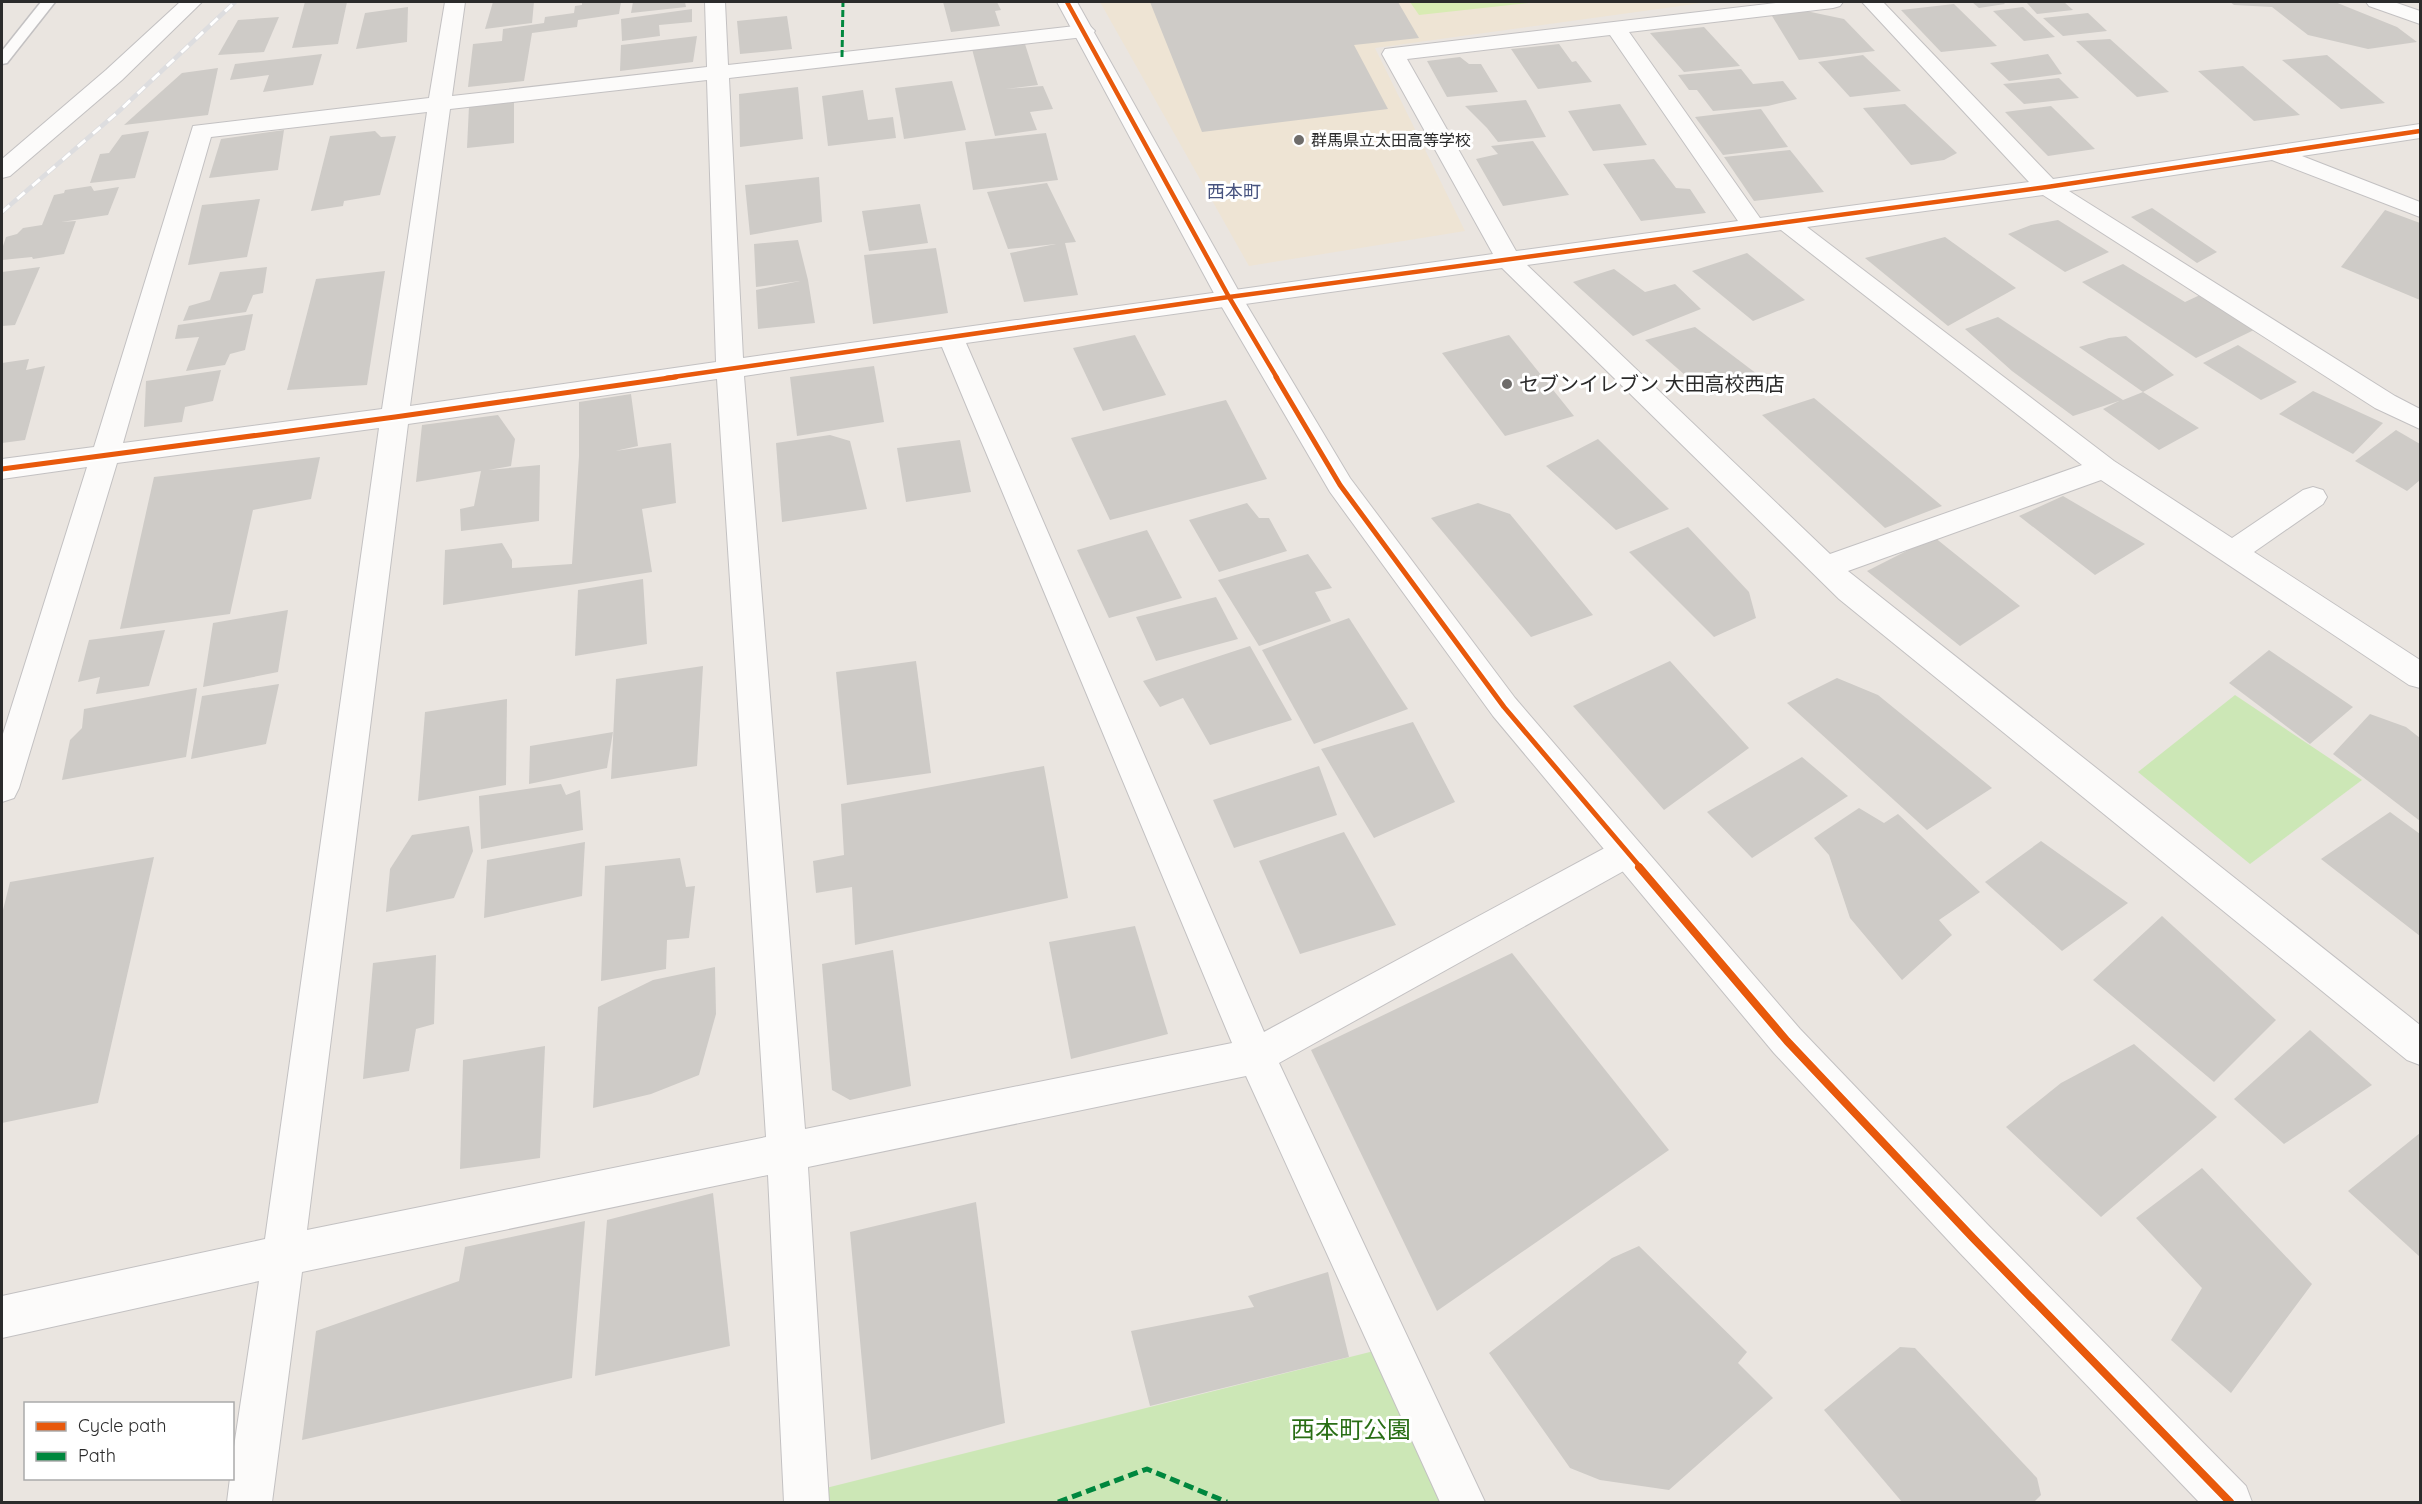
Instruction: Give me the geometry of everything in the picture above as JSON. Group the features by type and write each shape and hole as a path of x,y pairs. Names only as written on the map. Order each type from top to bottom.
{"street":[{"path":"2,171 114,75 192,2"},
{"path":"249,1503 395,417 455,2"},
{"path":"715,2 730,369 787,1153 807,1503"},
{"path":"1067,2 1229,297 1340,486 1504,707 1787,1041 1973,1238 2230,1503"},
{"path":"1833,2 1393,54 1509,261 1850,591 2421,1048"},
{"path":"1872,2 2047,187 2385,402 2421,420"},
{"path":"2376,2 2421,18"},
{"path":"1615,27 1754,227"},
{"path":"2,788 105,456 201,131 1084,31"},
{"path":"2,469 395,417 1229,297 2047,187 2421,131"},
{"path":"2273,153 2421,210"},
{"path":"1788,223 2104,468 2421,676"},
{"path":"951,338 1256,1056 1463,1503"},
{"path":"1826,567 2104,468"},
{"path":"2232,552 2313,497"},
{"path":"2,1317 284,1255 1256,1056 1626,853"}],"lane":[{"path":"2,60 48,2"}],"shaded area":[{"name":"群馬県立太田高等学校","path":"1100,2 1709,2 1375,48 1465,231 1249,266"}],"green space":[{"path":"1410,2 1537,2 1419,15"},
{"path":"2235,695 2362,780 2250,864 2138,772"},
{"name":"西本町公園","path":"1390,1347 1468,1502 807,1502 806,1493"}],"building":[{"path":"305,2 347,2 338,44 292,48"},
{"path":"493,2 534,2 532,23 485,29"},
{"path":"582,2 621,2 619,14 578,20 577,27 532,33 524,81 468,87 473,44 502,41 503,29 544,23 545,17 574,13 575,6 582,5"},
{"path":"633,2 685,2 686,7 631,13"},
{"path":"943,2 997,2 1001,10 995,11 1000,26 951,32"},
{"path":"1150,2 1398,2 1419,38 1354,45 1388,109 1202,132"},
{"path":"1972,2 2003,2 2005,4 1979,8"},
{"path":"2026,2 2064,2 2073,10 2037,14"},
{"path":"2230,2 2335,2 2397,27 2417,42 2368,49 2308,35 2272,7 2234,5"},
{"path":"1954,4 1997,46 1941,52 1901,10"},
{"path":"408,7 407,42 356,49 365,13"},
{"path":"2023,7 2055,37 2024,41 1993,11"},
{"path":"692,9 692,22 659,25 660,36 622,41 621,19"},
{"path":"1806,11 1844,19 1875,51 1799,60 1772,16"},
{"path":"2088,13 2107,31 2063,36 2043,18"},
{"path":"787,16 792,49 740,54 737,21"},
{"path":"279,17 264,52 218,55 238,20"},
{"path":"1704,27 1740,66 1684,72 1650,33"},
{"path":"697,36 693,62 620,71 621,45"},
{"path":"2110,39 2169,92 2137,97 2076,41"},
{"path":"1025,44 1038,85 1005,89 1043,86 1053,109 1030,112 1037,130 995,136 972,49"},
{"path":"1559,44 1572,62 1576,61 1592,82 1538,89 1511,49"},
{"path":"322,54 313,85 263,92 269,75 230,80 235,64"},
{"path":"2048,54 2062,74 2009,81 1990,63"},
{"path":"1863,55 1901,91 1850,97 1818,62"},
{"path":"2327,55 2385,103 2341,109 2282,60"},
{"path":"1460,57 1469,64 1481,64 1498,92 1447,97 1427,61"},
{"path":"2243,66 2300,115 2254,121 2198,71"},
{"path":"218,68 208,115 124,125 182,73"},
{"path":"1741,69 1753,84 1783,81 1797,99 1768,106 1713,111 1697,90 1689,90 1678,75"},
{"path":"2059,78 2079,98 2024,104 2003,84"},
{"path":"952,81 966,130 904,139 895,88"},
{"path":"798,87 803,139 740,147 739,94"},
{"path":"863,90 868,120 893,117 896,138 828,146 822,96"},
{"path":"1526,100 1546,137 1498,142 1465,106"},
{"path":"514,101 514,143 467,148 469,106"},
{"path":"1620,104 1647,145 1593,151 1568,111"},
{"path":"1905,104 1957,153 1944,160 1911,165 1863,108"},
{"path":"2051,106 2095,149 2048,156 2005,112"},
{"path":"1761,109 1788,147 1723,155 1695,117"},
{"path":"284,130 278,170 209,178 221,139"},
{"path":"149,131 135,178 90,183 100,154 109,153 122,135"},
{"path":"375,131 381,137 396,136 380,195 344,201 343,206 311,211 330,136"},
{"path":"1046,133 1058,180 973,190 965,142"},
{"path":"1533,141 1569,195 1503,206 1476,159 1498,154 1491,146"},
{"path":"1790,150 1824,192 1754,201 1724,157"},
{"path":"1654,159 1676,188 1690,189 1706,213 1641,221 1603,164"},
{"path":"819,177 822,222 750,235 745,185"},
{"path":"1047,183 1076,242 1065,243 1078,295 1024,302 1010,253 1056,244 1008,249 987,192"},
{"path":"91,186 94,191 119,187 108,215 61,222 76,221 64,254 33,259 32,257 2,260 2,249 6,237 17,234 23,228 42,225 54,195 64,193 65,190"},
{"path":"260,199 247,257 188,265 202,205"},
{"path":"920,204 928,243 869,251 862,211"},
{"path":"2152,208 2217,252 2197,263 2131,217"},
{"path":"2385,210 2420,223 2420,300 2341,267"},
{"path":"2058,220 2109,252 2065,272 2008,234 2031,225"},
{"path":"1945,237 2016,288 1948,326 1865,258"},
{"path":"798,240 815,323 758,329 756,290 800,281 756,287 754,244"},
{"path":"936,248 948,313 873,324 864,255"},
{"path":"1747,253 1805,300 1753,321 1692,271"},
{"path":"2123,264 2185,302 2200,295 2254,330 2196,358 2082,282"},
{"path":"40,267 15,325 2,326 2,272"},
{"path":"267,267 263,293 253,295 246,312 183,321 189,306 210,300 220,272"},
{"path":"1614,269 1645,292 1675,284 1701,309 1633,336 1573,282"},
{"path":"385,271 367,385 287,390 316,279"},
{"path":"253,314 245,350 230,354 225,365 186,371 199,337 175,339 178,325"},
{"path":"1998,317 2123,400 2143,392 2199,428 2159,450 2103,409 2119,401 2073,416 2012,371 1965,329"},
{"path":"1695,327 1757,374 1709,396 1645,340"},
{"path":"1135,335 1166,395 1103,411 1073,348"},
{"name":"セブンイレブン 大田高校西店","path":"1509,335 1574,416 1505,436 1442,353"},
{"path":"2126,336 2174,375 2143,392 2079,347 2109,338"},
{"path":"2238,345 2297,382 2261,400 2203,363"},
{"path":"29,359 26,370 45,366 25,440 2,443 2,363"},
{"path":"874,366 884,422 797,436 790,377"},
{"path":"221,370 213,401 185,407 182,422 144,427 146,381"},
{"path":"2313,391 2383,423 2353,454 2279,414"},
{"path":"631,394 638,446 615,451 671,443 676,503 642,509 652,572 443,605 445,550 502,543 512,560 512,568 572,564 579,456 579,402"},
{"path":"1814,398 1942,506 1885,528 1762,415"},
{"path":"1226,400 1267,479 1110,520 1071,438"},
{"path":"498,415 515,439 511,466 488,470 540,465 539,521 461,531 460,509 474,506 481,471 416,482 422,425"},
{"path":"2396,430 2420,444 2420,480 2407,491 2355,461"},
{"path":"830,435 850,441 867,509 782,522 776,443"},
{"path":"1598,439 1669,509 1616,530 1546,466"},
{"path":"960,440 971,492 906,502 897,448"},
{"path":"320,457 311,499 253,510 230,614 120,629 154,477"},
{"path":"2063,496 2145,544 2095,575 2019,516"},
{"path":"1247,503 1259,518 1269,518 1287,551 1219,572 1189,520"},
{"path":"1478,503 1510,514 1593,615 1531,637 1431,518"},
{"path":"1688,527 1749,592 1756,618 1714,637 1629,552"},
{"path":"1147,530 1182,598 1109,618 1077,550"},
{"path":"1934,537 2020,606 1960,646 1867,571"},
{"path":"1308,554 1332,588 1315,592 1331,621 1259,646 1218,580"},
{"path":"643,579 647,644 575,656 578,590"},
{"path":"1216,597 1238,639 1156,661 1136,617"},
{"path":"288,610 278,672 203,687 213,623"},
{"path":"1349,618 1408,709 1314,744 1262,650"},
{"path":"165,630 149,686 96,694 100,677 78,682 89,640"},
{"path":"1250,646 1292,720 1210,745 1183,698 1160,707 1143,681"},
{"path":"2269,650 2353,707 2310,744 2229,683"},
{"path":"916,661 931,773 847,785 836,672"},
{"path":"1670,661 1749,748 1664,810 1573,706"},
{"path":"703,666 697,766 611,779 616,679"},
{"path":"1837,678 1878,695 1992,788 1927,830 1787,703"},
{"path":"279,684 266,744 191,759 202,696"},
{"path":"197,688 186,757 62,780 70,740 82,728 84,709"},
{"path":"507,699 506,785 418,801 425,712"},
{"path":"2370,714 2406,727 2420,738 2420,821 2333,754"},
{"path":"1413,722 1455,802 1374,838 1321,749"},
{"path":"613,732 607,768 529,784 530,746"},
{"path":"1802,757 1848,796 1752,858 1707,812"},
{"path":"1044,766 1068,898 855,945 852,887 816,893 813,861 844,855 841,804"},
{"path":"1319,766 1337,815 1234,848 1213,800"},
{"path":"561,784 566,795 580,790 583,830 481,849 479,796"},
{"path":"1859,808 1884,823 1898,814 1980,892 1939,920 1952,935 1902,980 1850,918 1829,855 1814,838"},
{"path":"2390,812 2420,834 2420,936 2321,859"},
{"path":"469,826 473,851 454,898 386,912 390,869 412,835"},
{"path":"1344,832 1396,925 1300,954 1259,861"},
{"path":"2041,841 2128,903 2062,951 1985,882"},
{"path":"585,842 582,896 484,918 487,860"},
{"path":"154,857 98,1103 2,1123 2,914 10,882"},
{"path":"680,858 686,887 695,886 689,938 667,940 666,969 601,981 605,866"},
{"path":"2162,916 2276,1020 2214,1082 2093,980"},
{"path":"1135,926 1168,1034 1071,1059 1049,942"},
{"path":"893,950 911,1086 850,1100 832,1090 822,964"},
{"path":"1512,953 1669,1150 1437,1311 1311,1050"},
{"path":"436,955 434,1024 416,1029 409,1071 363,1079 373,963"},
{"path":"715,967 716,1014 699,1075 651,1094 593,1108 598,1007 653,980"},
{"path":"2310,1030 2372,1085 2284,1144 2234,1099"},
{"path":"2134,1044 2217,1117 2101,1217 2006,1127 2061,1083"},
{"path":"545,1046 540,1158 460,1169 463,1060"},
{"path":"2420,1133 2420,1257 2348,1191"},
{"path":"2202,1168 2312,1284 2231,1393 2171,1340 2202,1288 2136,1218"},
{"path":"713,1193 730,1346 595,1376 607,1220"},
{"path":"976,1202 1005,1423 871,1460 850,1232"},
{"path":"585,1221 572,1378 302,1440 316,1331 459,1281 465,1247"},
{"path":"1639,1246 1747,1352 1738,1363 1773,1398 1669,1490 1600,1480 1570,1468 1489,1353 1612,1258"},
{"path":"1328,1272 1349,1357 1150,1406 1131,1331 1254,1307 1248,1296"},
{"path":"1900,1347 1915,1348 2037,1478 2041,1495 2034,1502 1902,1502 1824,1410"}],"railway":[{"path":"2,212 118,112 235,2"}],"marked path":[{"path":"842,57 843,2"},
{"path":"1058,1502 1147,1469 1227,1502"}],"cycle path":[{"path":"1067,2 1229,297 1340,485 1504,707 1787,1041 1973,1238 2230,1502"},
{"path":"2,469 395,417 1229,297 2047,187 2420,131"}],"place":[{"name":"群馬県立太田高等学校","path":"1299,140"},
{"name":"セブンイレブン 大田高校西店","path":"1507,384"}],"district":[{"name":"西本町","path":"1234,192"}]}
